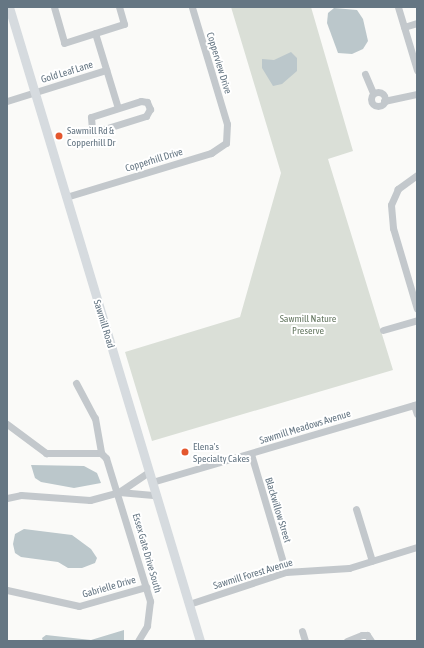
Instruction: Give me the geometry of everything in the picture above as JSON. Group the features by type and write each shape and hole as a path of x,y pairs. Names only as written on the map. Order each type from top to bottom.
{"main road":[{"name":"Sawmill Road","path":"9,7 200,641"}],"street":[{"path":"54,7 64,43 124,24 119,7"},
{"name":"Copperview Drive","path":"192,7 227,124"},
{"path":"398,7 417,70"},
{"path":"404,27 417,23"},
{"name":"Gold Leaf Lane","path":"95,33 118,108"},
{"name":"Gold Leaf Lane","path":"7,101 106,70"},
{"path":"365,74 373,93 373,104 380,106 384,101 417,94"},
{"path":"373,93 382,93 384,101"},
{"path":"145,100 150,109 146,116 94,131 91,117 118,108 145,100"},
{"name":"Copperhill Drive","path":"66,197 220,150 226,143 227,124"},
{"path":"417,175 398,189 391,205 393,228 417,309"},
{"path":"383,330 417,320"},
{"name":"Essex Gate Drive South","path":"76,383 95,418 101,453 119,492 146,587 151,611 138,641"},
{"path":"416,405 417,414"},
{"name":"Sawmill Meadows Avenue","path":"152,482 416,405"},
{"path":"7,424 46,453 101,453"},
{"name":"Blackwillow Street","path":"251,454 286,572"},
{"path":"7,498 22,495 90,500 119,492 149,472"},
{"path":"119,492 156,495"},
{"path":"356,509 372,560"},
{"name":"Sawmill Forest Avenue","path":"189,604 286,572 337,569 417,547"},
{"name":"Gabrielle Drive","path":"7,590 79,606 146,587"},
{"path":"302,631 305,641"},
{"path":"347,641 367,635 371,641"}],"green space":[{"name":"Sawmill Nature Preserve","path":"231,7 311,7 353,151 328,159 393,370 152,441 125,352 240,317 281,173"}],"shaded area":[{"path":"334,8 357,10 363,19 368,41 363,49 352,54 338,53 327,23 328,13"},
{"path":"291,52 297,58 297,71 282,84 273,86 262,68 262,59 274,60"},
{"path":"31,465 84,466 97,473 101,483 74,488 41,482 35,478"},
{"path":"24,529 72,535 91,549 97,558 95,563 82,568 68,568 58,562 21,557 15,553 13,544 15,534"},
{"path":"124,630 124,641 43,641 42,638 46,635 91,640"}],"place":[{"name":"Sawmill Rd & Copperhill Dr","path":"59,136"},
{"name":"Elena's Specialty Cakes","path":"185,452"}]}
